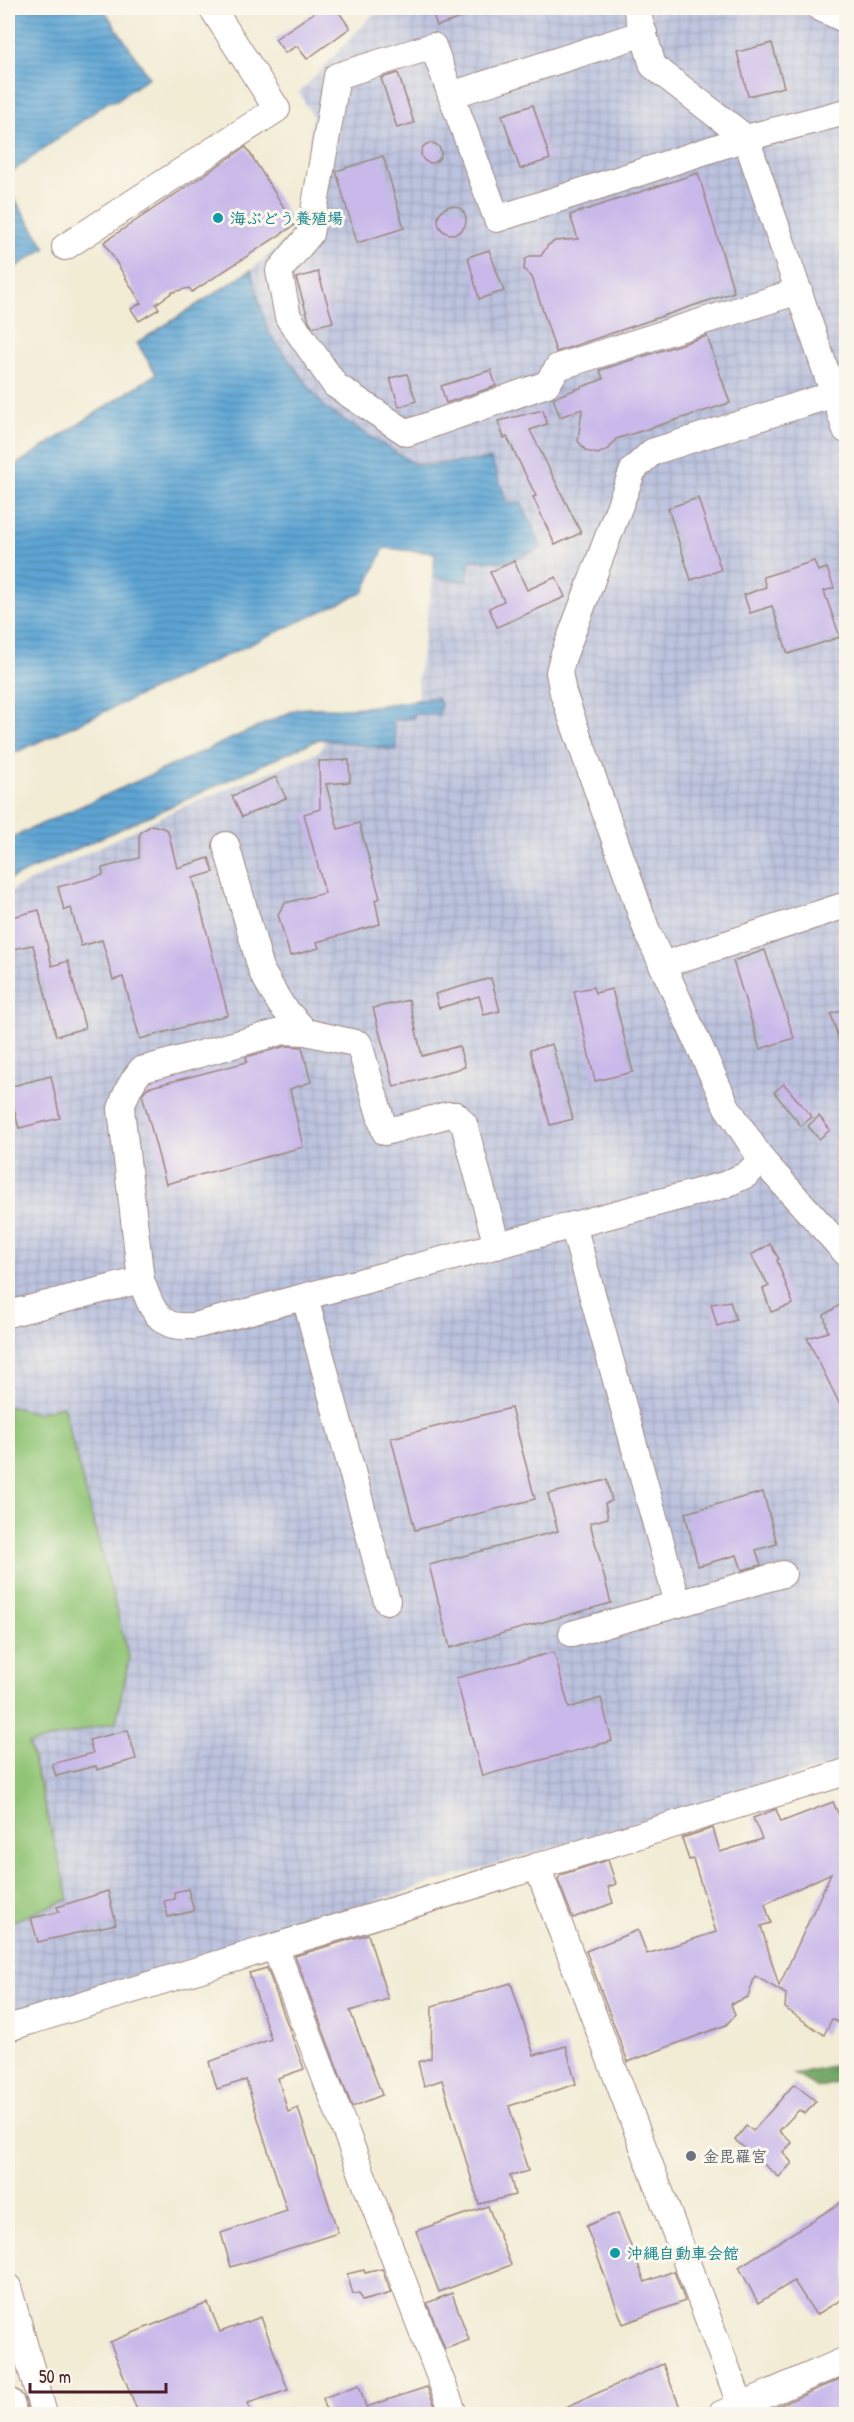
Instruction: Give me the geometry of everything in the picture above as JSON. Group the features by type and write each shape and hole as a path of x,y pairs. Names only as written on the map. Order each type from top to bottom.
{"highway":[{"path":"8,2405 10,2415"}],"street":[{"path":"65,247 278,109 212,8"},
{"path":"636,8 653,66 746,138 846,430"},
{"path":"820,8 846,20"},
{"path":"451,95 644,33"},
{"path":"799,291 558,367 547,384 407,433 335,385 288,317 279,270 310,234 337,76 432,46 497,219 746,138 846,112"},
{"path":"834,394 652,452 633,470 559,672 563,693 647,931 728,1107 762,1160 846,1253"},
{"path":"226,845 262,972 281,1005 306,1032"},
{"path":"662,965 846,905"},
{"path":"497,1246 464,1124 456,1115 447,1115 386,1132 359,1044 306,1032 284,1031 141,1070 124,1096 121,1109 141,1280 148,1300 159,1315 170,1324 194,1326 497,1246 724,1185 746,1175 762,1160"},
{"path":"573,1225 678,1604"},
{"path":"8,1314 141,1280"},
{"path":"305,1297 387,1601"},
{"path":"572,1634 783,1574"},
{"path":"8,2028 846,1772"},
{"path":"537,1866 731,2410 846,2360"},
{"path":"275,1947 454,2415"},
{"path":"8,2287 44,2415"}],"shaded area":[{"path":"379,8 846,8 846,1752 832,1765 442,1880 8,2016 8,892 177,809 319,752 325,740 351,743 392,721 412,718 413,714 439,715 436,697 419,700 418,678 433,578 467,581 470,560 508,504 491,460 431,465 414,464 325,408 268,332 251,270 297,230 313,116 299,93"}],"green space":[{"path":"8,1406 37,1413 63,1406 129,1659 116,1722 29,1744 69,1899 8,1923"},
{"path":"846,2063 846,2080 818,2088 794,2074"}],"water":[{"path":"8,8 103,8 149,77 117,100 108,102 8,175"},
{"path":"8,189 46,248 8,272"},
{"path":"251,270 268,332 325,408 414,464 431,465 491,459 508,504 521,502 542,548 507,562 470,560 467,581 433,578 435,553 384,548 364,592 8,756 8,470 156,374 137,343"},
{"path":"436,697 441,704 439,715 414,714 413,718 393,721 397,750 319,739 8,880 8,839 295,710 369,707"}],"building":[{"path":"321,8 336,8 350,28 307,59 297,46 285,53 275,39"},
{"path":"431,8 485,8 485,10 437,26"},
{"path":"772,43 784,87 748,96 737,52"},
{"path":"398,73 414,123 397,128 381,78"},
{"path":"533,105 550,159 520,169 502,115"},
{"path":"427,143 435,143 441,149 441,157 435,163 427,163 421,157 421,149"},
{"name":"海ぶどう養殖場","path":"246,147 295,225 192,292 189,288 173,292 156,304 159,309 139,321 131,309 141,303 104,242"},
{"path":"383,156 404,228 357,243 336,171"},
{"path":"698,173 734,292 556,352 532,277 524,270 525,260 530,256 541,256 548,245 555,241 578,239 570,215"},
{"path":"452,206 462,210 466,220 462,230 452,234 442,230 438,220 442,210"},
{"path":"489,250 504,291 479,299 468,257"},
{"path":"318,272 333,322 313,327 309,321 296,278"},
{"path":"707,336 730,403 616,439 609,449 598,454 586,451 578,441 582,409 560,417 553,398 603,379 600,370"},
{"path":"491,370 496,386 446,403 441,386"},
{"path":"407,374 416,401 399,407 390,378"},
{"path":"543,410 547,424 530,430 581,533 555,545 533,497 536,496 507,437 504,438 498,421"},
{"path":"698,498 721,570 691,580 668,508"},
{"path":"514,561 527,590 556,577 565,597 497,627 489,608 504,601 490,572"},
{"path":"814,561 818,571 827,568 834,588 824,591 840,637 788,654 772,606 750,613 744,595 766,587 763,577"},
{"path":"349,760 350,782 326,784 338,829 359,823 380,898 375,900 380,924 317,942 319,948 290,956 278,914 285,903 325,893 304,814 320,809 319,761"},
{"path":"276,777 286,798 242,817 232,796"},
{"path":"152,825 168,831 177,868 209,858 214,872 193,878 228,1015 140,1039 123,977 113,980 102,940 81,946 71,908 64,910 58,887 103,875 102,868 139,858 139,836 142,831"},
{"path":"39,910 52,966 68,961 85,1028 56,1036 33,945 8,950 8,918"},
{"path":"765,950 794,1038 760,1049 733,961"},
{"path":"491,978 500,1011 484,1015 479,996 439,1008 435,994"},
{"path":"593,987 595,993 612,989 633,1072 595,1081 574,991"},
{"path":"409,1000 422,1056 459,1046 465,1067 394,1087 373,1008"},
{"path":"846,1009 846,1054 843,1054 831,1014"},
{"path":"552,1044 573,1119 550,1125 530,1050"},
{"path":"286,1046 302,1047 311,1082 290,1089 303,1147 166,1184 142,1094 147,1088 247,1062 246,1057"},
{"path":"51,1076 60,1118 19,1128 8,1087"},
{"path":"784,1084 812,1117 801,1126 774,1092"},
{"path":"819,1116 830,1130 819,1139 808,1126"},
{"path":"770,1244 779,1259 777,1260 793,1304 771,1312 763,1289 769,1286 751,1255"},
{"path":"730,1301 736,1320 717,1326 711,1304"},
{"path":"846,1301 846,1417 807,1338 828,1332 824,1315"},
{"path":"511,1408 535,1499 415,1530 391,1438"},
{"path":"607,1480 612,1501 605,1503 608,1518 590,1523 611,1603 450,1648 429,1565 558,1531 548,1494"},
{"path":"763,1492 777,1544 756,1550 761,1565 742,1570 737,1555 698,1566 685,1513"},
{"path":"554,1652 569,1708 601,1698 612,1741 482,1776 456,1678"},
{"path":"128,1730 136,1759 97,1770 96,1766 56,1776 52,1764 93,1753 89,1740"},
{"path":"833,1802 846,1831 846,2027 832,2019 824,2035 785,2008 786,1994 755,1976 748,1997 731,2004 735,2015 726,2025 628,2062 586,1951 638,1930 647,1954 716,1932 693,1859 689,1860 682,1838 713,1828 720,1852 762,1839 753,1818 776,1809 781,1822","holes":["831,1873 779,1986 761,1926 771,1923 765,1904"]},
{"path":"608,1860 616,1884 608,1887 613,1903 573,1918 558,1880 560,1875"},
{"path":"188,1889 194,1911 168,1917 164,1901 175,1899 174,1892"},
{"path":"108,1891 116,1924 38,1942 31,1918 59,1912 57,1907"},
{"path":"368,1934 388,1999 350,2011 382,2095 352,2107 295,1956"},
{"path":"267,1968 304,2069 278,2078 288,2112 298,2108 338,2233 231,2267 221,2233 287,2211 246,2080 217,2089 209,2062 271,2039 249,1973"},
{"path":"511,1983 534,2055 566,2046 576,2084 509,2106 528,2171 510,2176 515,2195 479,2204 442,2080 424,2086 418,2062 431,2058 432,2006"},
{"path":"794,2084 816,2101 805,2114 799,2110 779,2131 792,2143 783,2152 792,2163 779,2177 735,2140 746,2126 753,2131"},
{"path":"846,2199 846,2297 816,2315 794,2281 758,2303 739,2267"},
{"path":"488,2206 511,2265 439,2292 416,2231"},
{"path":"618,2213 645,2282 674,2271 685,2301 623,2324 586,2226"},
{"path":"382,2269 391,2293 362,2301 359,2293 353,2294 347,2274"},
{"path":"452,2293 469,2340 445,2349 427,2303"},
{"path":"208,2303 220,2332 261,2317 288,2390 248,2403 252,2415 139,2415 110,2342"},
{"path":"663,2364 681,2410 672,2415 548,2415"},
{"path":"846,2376 846,2415 758,2415"},
{"path":"359,2385 366,2407 427,2387 438,2413 328,2415 323,2398"}],"place":[{"name":"海ぶどう養殖場","path":"218,218"},
{"name":"金毘羅宮","path":"691,2156"},
{"name":"沖縄自動車会館","path":"615,2253"}]}
